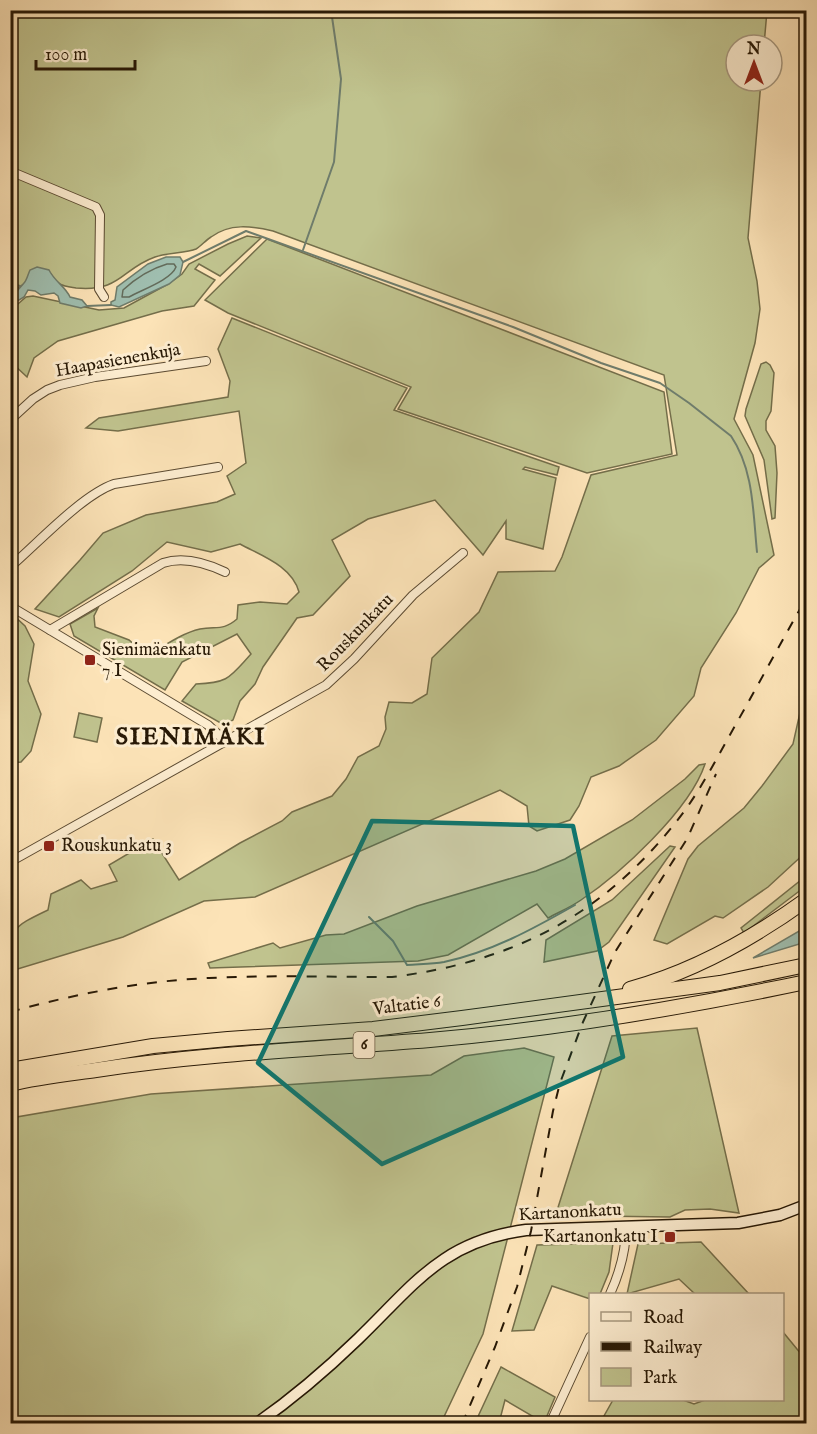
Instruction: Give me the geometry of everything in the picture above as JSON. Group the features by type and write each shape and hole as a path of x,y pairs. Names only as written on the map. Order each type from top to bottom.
{"highway":[{"path":"578,1003 641,986 695,967 740,944 807,900"},
{"name":"Valtatie 6","path":"10,1070 153,1046 373,1029 578,1003 720,983 807,965"},
{"name":"Valtatie 6","path":"10,1084 156,1061 431,1040 548,1027 706,1002 807,982"}],"main road":[{"name":"Kartanonkatu","path":"256,1424 314,1379 357,1340 423,1273 455,1252 505,1233 568,1227 738,1222 780,1215 807,1205"}],"street":[{"path":"10,171 96,207 100,215 99,289 104,297"},
{"name":"Haapasienenkuja","path":"10,420 33,399 60,385 94,377 206,361"},
{"path":"10,567 80,505 103,488 218,467"},
{"name":"Rouskunkatu","path":"10,862 326,685 354,659 413,595 463,553"},
{"path":"50,630 164,563 192,561 225,572"},
{"path":"10,606 208,725 225,741"},
{"path":"610,1293 624,1254 626,1227"},
{"path":"550,1424 589,1341"}],"highlighted area":[{"path":"372,821 573,826 623,1057 382,1164 258,1063"}],"green space":[{"path":"11,11 767,11 765,33 724,33 724,93 760,93 748,238 760,309 755,343 734,419 753,455 774,555 759,568 736,613 701,668 694,696 656,740 619,766 591,777 579,806 570,820 537,831 529,826 527,806 500,790 255,897 204,901 123,937 11,971 11,946 14,932 25,922 48,910 51,894 81,880 91,889 117,881 109,865 153,839 179,880 282,821 292,812 332,796 346,779 358,757 379,746 386,729 385,717 389,702 412,703 427,694 432,658 479,612 498,572 555,571 591,475 677,455 664,375 273,231 249,227 226,229 196,249 155,257 103,287 64,286 58,283 51,274 24,284 11,295"},
{"path":"247,236 261,238 220,276 199,264 195,269 215,280 194,306 162,311 58,341 34,358 27,377 11,362 11,310 26,297 33,296 99,310 124,308 168,284 182,274 189,264"},
{"path":"267,239 664,392 672,454 587,473 398,409 411,387 228,313 205,300"},
{"path":"232,318 407,388 394,410 559,467 557,475 525,467 523,469 556,478 543,549 506,539 506,521 483,555 435,500 368,519 332,540 350,576 313,615 297,618 263,667 255,684 240,701 233,720 224,725 182,701 196,684 216,682 228,677 251,654 237,634 182,662 165,690 74,636 70,624 98,608 94,616 95,627 129,640 147,656 187,634 200,629 224,627 232,623 237,619 238,605 260,602 287,604 299,592 290,575 275,563 240,544 211,552 167,542 132,571 59,617 35,609 103,533 146,515 217,502 235,494 227,476 246,463 239,411 118,431 86,428 99,418 228,397 230,381 218,349"},
{"path":"766,362 774,373 771,411 766,421 766,430 775,446 777,473 775,518 772,519 764,460 745,416 761,364"},
{"path":"11,613 25,626 34,644 28,681 41,714 31,751 21,762 11,763"},
{"path":"806,701 806,852 768,887 723,918 715,916 667,944 654,940 688,859 698,846 744,808 762,786 793,744 801,708"},
{"path":"79,713 102,718 97,742 74,737"},
{"path":"705,764 685,801 652,840 597,889 577,903 548,918 537,904 448,955 418,961 210,968 208,963 273,943 280,948 326,935 344,934 417,906 536,871 565,859 632,820 685,779 699,765"},
{"path":"670,846 675,847 609,942 597,951 544,962 546,940 612,900"},
{"path":"806,876 806,886 744,933 741,928"},
{"path":"697,1028 739,1213 710,1209 685,1210 670,1217 555,1217 612,1036"},
{"path":"524,1048 554,1057 483,1334 441,1423 11,1424 11,1118 151,1094 431,1075 464,1056"},
{"path":"701,1242 748,1293 694,1293 679,1279 627,1293 638,1244"},
{"path":"613,1243 609,1272 600,1293 589,1293 589,1299 552,1286 534,1330 512,1331 537,1245"},
{"path":"784,1333 806,1360 806,1423 600,1423 612,1401 686,1401 694,1404 702,1401 784,1401"},
{"path":"501,1367 555,1397 544,1423 505,1400 499,1423 475,1423"}],"water":[{"path":"166,257 180,257 183,262 180,275 169,284 119,307 111,305 111,302 115,300 117,287 148,264"},
{"path":"37,267 49,270 70,297 82,300 87,306 81,308 60,303 58,296 54,293 41,295 28,290 24,297 11,305 30,270"},
{"path":"806,927 806,942 753,958"}],"waterway":[{"path":"303,250 334,162 341,79 331,10"},
{"path":"183,262 246,231 513,327 601,363 660,383 731,436 739,449 751,492 757,552"},
{"path":"10,283 20,286"},
{"path":"87,306 111,305"},
{"path":"369,917 393,941 407,965 444,962 495,946 575,905"}],"railway":[{"path":"10,1012 108,989 158,982 255,977 392,977 476,960 550,930 585,909 617,884 647,855 684,812 699,790 800,609 806,593"},
{"path":"462,1424 495,1347 517,1287 531,1231 553,1111 560,1083 583,1022 615,952 687,839 716,774"}],"place":[{"name":"Sienimäenkatu 7 I","path":"90,660"},
{"name":"Rouskunkatu 3","path":"49,846"},
{"name":"Kartanonkatu I","path":"670,1237"}],"district":[{"name":"SIENIMÄKI","path":"191,737"}]}
